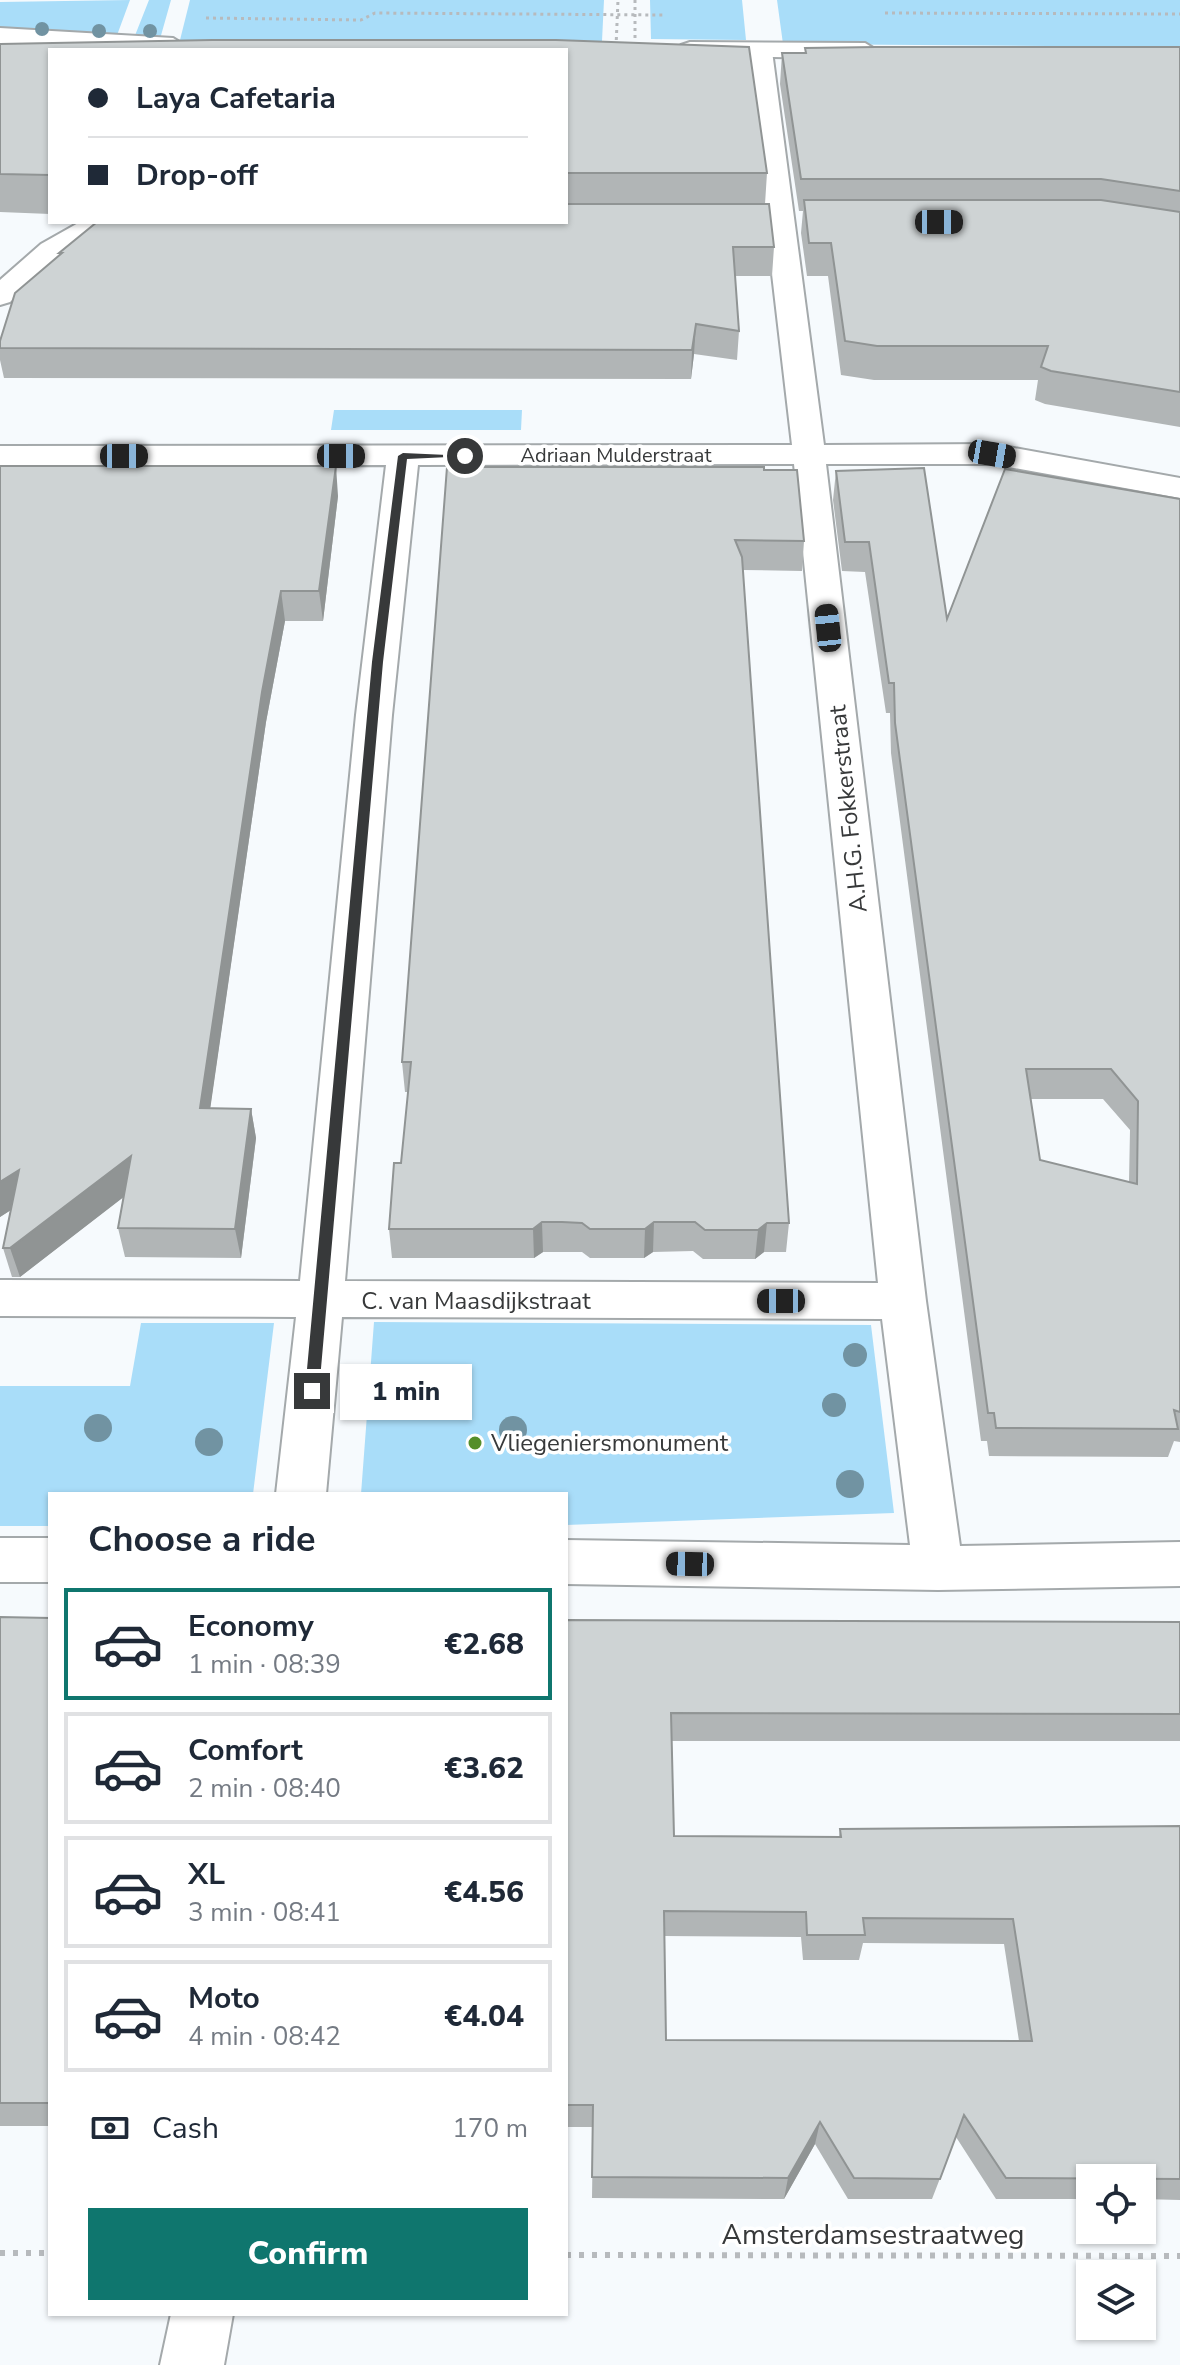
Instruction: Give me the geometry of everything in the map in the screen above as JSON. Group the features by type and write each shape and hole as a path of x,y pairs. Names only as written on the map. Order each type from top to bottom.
{"street":[{"path":"0,36 191,46"},
{"path":"625,49 897,52"},
{"name":"A.H.G. Fokkerstraat","path":"759,51 783,223 903,1301 938,1568"},
{"path":"752,223 814,223"},
{"path":"0,296 64,240 85,229 105,224"},
{"name":"Adriaan Mulderstraat","path":"0,456 992,454 1180,488"},
{"path":"301,1492 323,1300 377,662 403,456"},
{"name":"C. van Maasdijkstraat","path":"0,1298 903,1301"},
{"path":"0,1560 48,1560"},
{"path":"568,1562 938,1568 1180,1564"},
{"path":"192,2365 202,2316"}],"path":[{"path":"618,0 617,14 625,49"},
{"path":"625,49 635,0"},
{"path":"204,18 361,20 375,13 617,14"},
{"path":"878,13 1180,14"},
{"path":"0,2253 48,2253"},
{"name":"Amsterdamsestraatweg","path":"568,2255 1180,2256"}],"shaded area":[{"path":"130,0 116,38 0,32 0,2"},
{"path":"149,0 171,0 160,39 134,38"},
{"path":"190,0 604,0 602,41 180,40"},
{"path":"650,0 742,0 746,40 651,39"},
{"path":"777,0 1180,0 1180,47 783,44"},
{"path":"334,410 522,410 521,430 331,430"},
{"path":"374,1322 871,1325 894,1513 568,1525 568,1492 361,1492"},
{"path":"141,1323 274,1323 253,1492 48,1492 48,1526 0,1526 0,1386 130,1386"}],"building":[{"path":"212,40 556,40 749,47 767,173 568,173 568,48 48,48 48,175 0,174 0,44"},
{"path":"1180,47 1180,191 1101,179 801,179 782,53 806,53 805,48"},
{"path":"804,200 1101,200 1180,212 1180,392 1051,371 1041,367 1048,346 877,346 845,341 831,243 809,243"},
{"path":"568,204 769,204 774,247 733,247 739,331 696,324 692,350 0,348 15,293 62,253 59,253 95,224 568,224"},
{"path":"0,466 336,466 319,591 281,591 262,692 200,1108 251,1109 235,1229 118,1228 131,1156 10,1248 3,1248 19,1170 0,1182"},
{"path":"447,467 764,467 764,470 797,470 804,541 735,540 742,557 789,1223 767,1223 758,1230 705,1230 695,1222 654,1222 645,1229 590,1229 582,1223 542,1222 533,1229 389,1229 394,1163 401,1163 411,1062 402,1062"},
{"path":"924,468 947,619 1005,469 1180,499 1180,1412 1174,1410 1178,1429 996,1428 994,1413 988,1413 895,723 894,683 889,683 869,542 845,542 836,471","holes":["1026,1069 1111,1069 1138,1101 1137,1184 1040,1160"]},
{"path":"0,1617 48,1618 48,2103 0,2103"},
{"path":"568,1620 1180,1622 1180,1714 671,1713 674,1836 841,1837 840,1829 1180,1826 1180,2179 1156,2179 1156,2164 1076,2164 1076,2178 1006,2178 964,2115 940,2179 854,2178 820,2122 788,2178 592,2177 593,2105 568,2105","holes":["664,1911 806,1912 807,1935 865,1935 863,1918 1013,1919 1032,2041 666,2040"]}],"place":[{"name":"Vliegeniersmonument","path":"475,1443"}],"route":[{"path":"312,1391 326,1270 377,662 403,456 465,456"}]}
